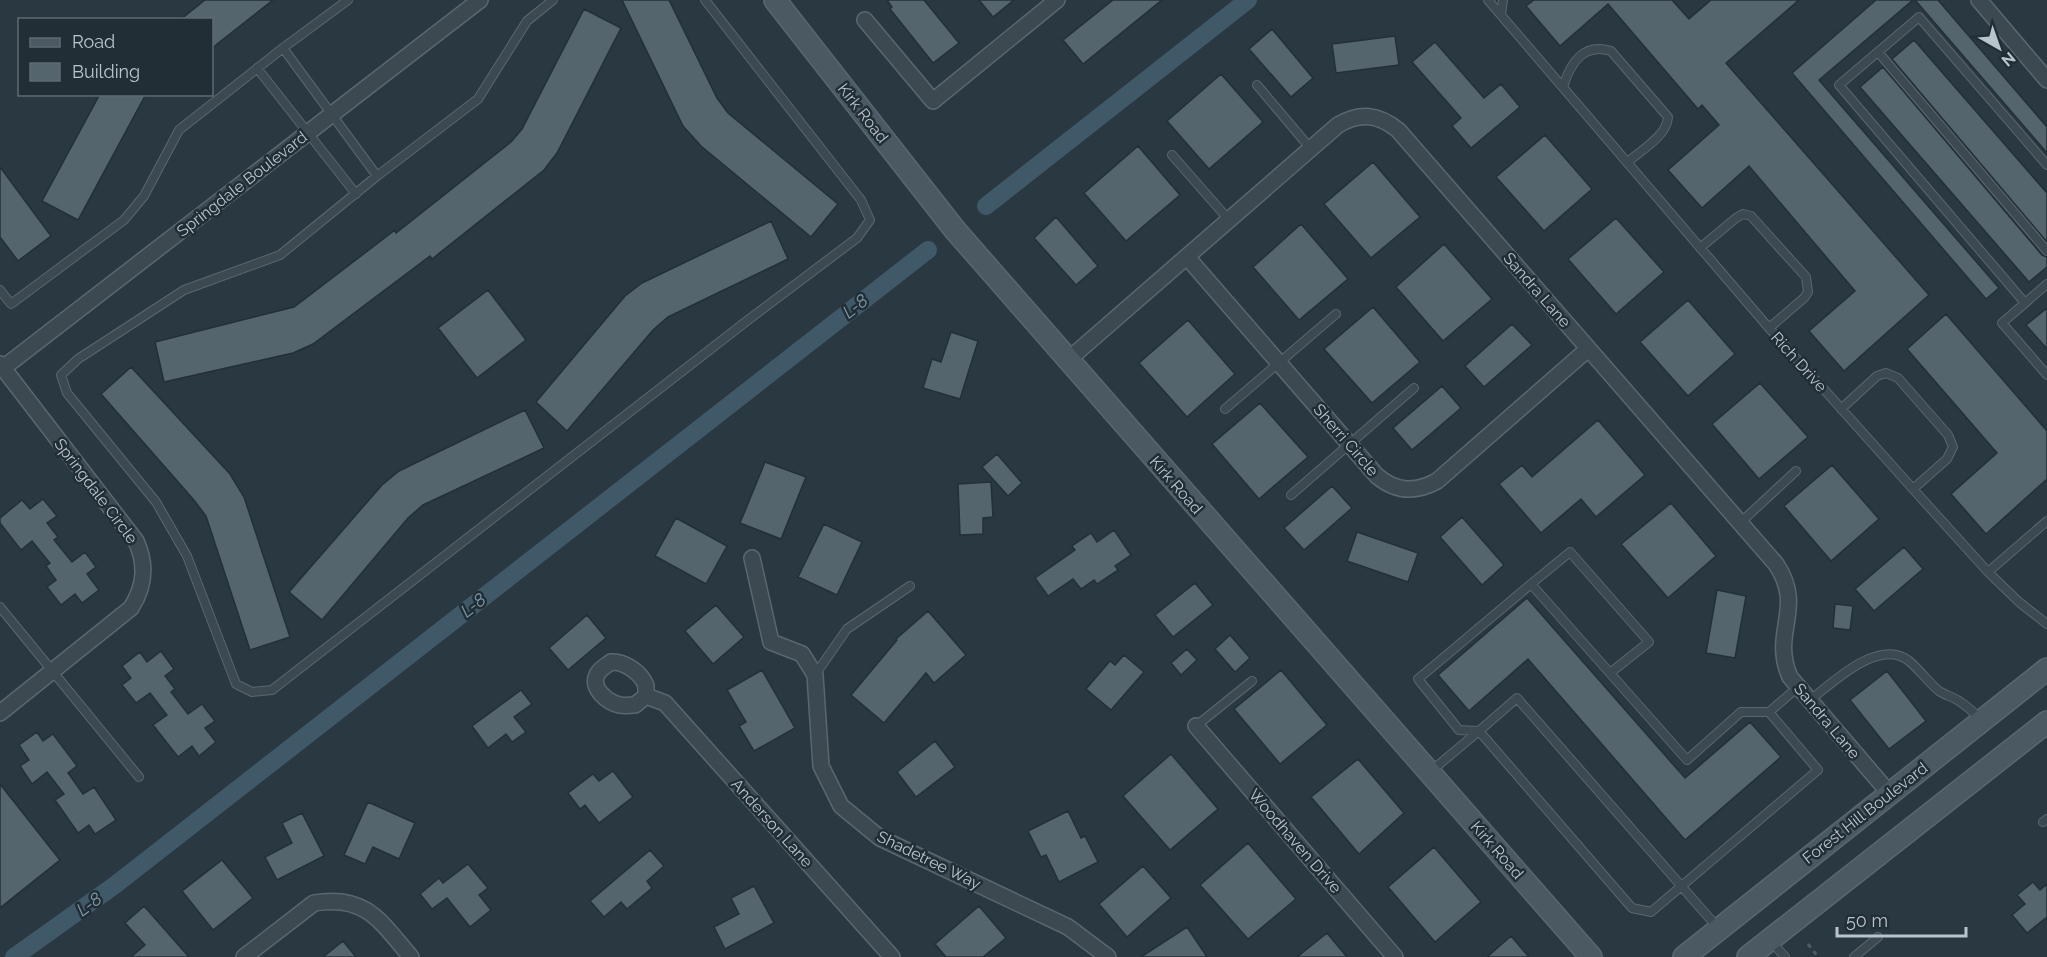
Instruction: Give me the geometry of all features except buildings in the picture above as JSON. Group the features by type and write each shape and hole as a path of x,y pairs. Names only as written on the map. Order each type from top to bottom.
{"street":[{"name":"Springdale Boulevard","path":"2,366 480,0"},
{"path":"865,20 933,101 1057,0"},
{"path":"1979,0 2047,80"},
{"name":"Kirk Road","path":"782,4 955,230 1591,957"},
{"name":"Sandra Lane","path":"1068,360 1338,125 1350,118 1363,116 1376,117 1388,122 1398,130 1776,564 1787,584 1790,608 1782,642 1790,677 1797,688 1890,794"},
{"name":"Sherri Circle","path":"1187,257 1350,444 1387,484 1399,489 1412,491 1425,488 1437,481 1588,349"},
{"name":"Springdale Circle","path":"0,713 131,608 144,580 142,554 136,541 2,366"},
{"path":"753,558 771,642 802,654 814,675"},
{"name":"Forest Hill Boulevard","path":"1683,957 2047,669"},
{"name":"Shadetree Way","path":"814,675 821,766 841,806 880,838 1068,927 1108,957"},
{"name":"Anderson Lane","path":"646,696 665,703 892,957"},
{"path":"1748,957 2047,722"},
{"name":"Woodhaven Drive","path":"1196,726 1395,957"},
{"path":"243,957 314,903 339,902 351,904 375,915 411,957"}],"lane":[{"path":"0,290 11,304 124,220 144,196 179,130 256,68 348,0"},
{"path":"553,0 527,21 478,99 377,176 280,255 184,290 78,359 61,375 67,393 156,502 187,556 236,684 252,692 272,690 857,238 870,220 861,200 705,0"},
{"name":"Rich Drive","path":"1488,0 1841,410 1988,572 2019,602 2047,624"},
{"path":"1501,15 1503,0"},
{"path":"2025,303 1839,85 1919,17 2047,165"},
{"path":"283,48 377,176"},
{"path":"1563,87 1569,69 1576,59 1588,51 1602,48 1611,51 1668,117 1663,132 1628,162"},
{"path":"1878,52 2047,251"},
{"path":"256,68 356,194"},
{"path":"1257,85 1311,149"},
{"path":"1172,155 1229,220"},
{"path":"1700,248 1736,218 1743,214 1751,216 1806,277 1808,292 1804,298 1769,328"},
{"path":"2047,284 2002,323 2047,375"},
{"path":"1225,409 1336,314"},
{"path":"1841,410 1877,376 1887,373 1898,378 1948,435 1953,447 1947,459 1913,489"},
{"path":"1291,495 1414,388"},
{"path":"1740,523 1796,471"},
{"path":"1988,572 2047,521"},
{"path":"1610,673 1649,642 1570,552 1418,679 1459,730 1479,731 1632,908 1651,912 1818,770 1769,712"},
{"path":"1531,584 1687,760 1741,712 1769,712 1797,688"},
{"path":"814,675 847,629 910,586"},
{"path":"0,607 139,777"},
{"path":"1809,701 1852,669 1874,656 1885,653 1899,655 1910,661 1941,692 1960,702 1983,720"},
{"path":"1196,726 1251,681"},
{"path":"1429,773 1517,698 1683,885 1719,929"},
{"path":"1854,957 1878,937"},
{"path":"1770,939 1785,957"}],"path":[{"path":"1808,944 1818,957"}],"waterway":[{"name":"L-8","path":"986,206 1248,0"},
{"name":"L-8","path":"14,957 115,885 928,250"}]}
